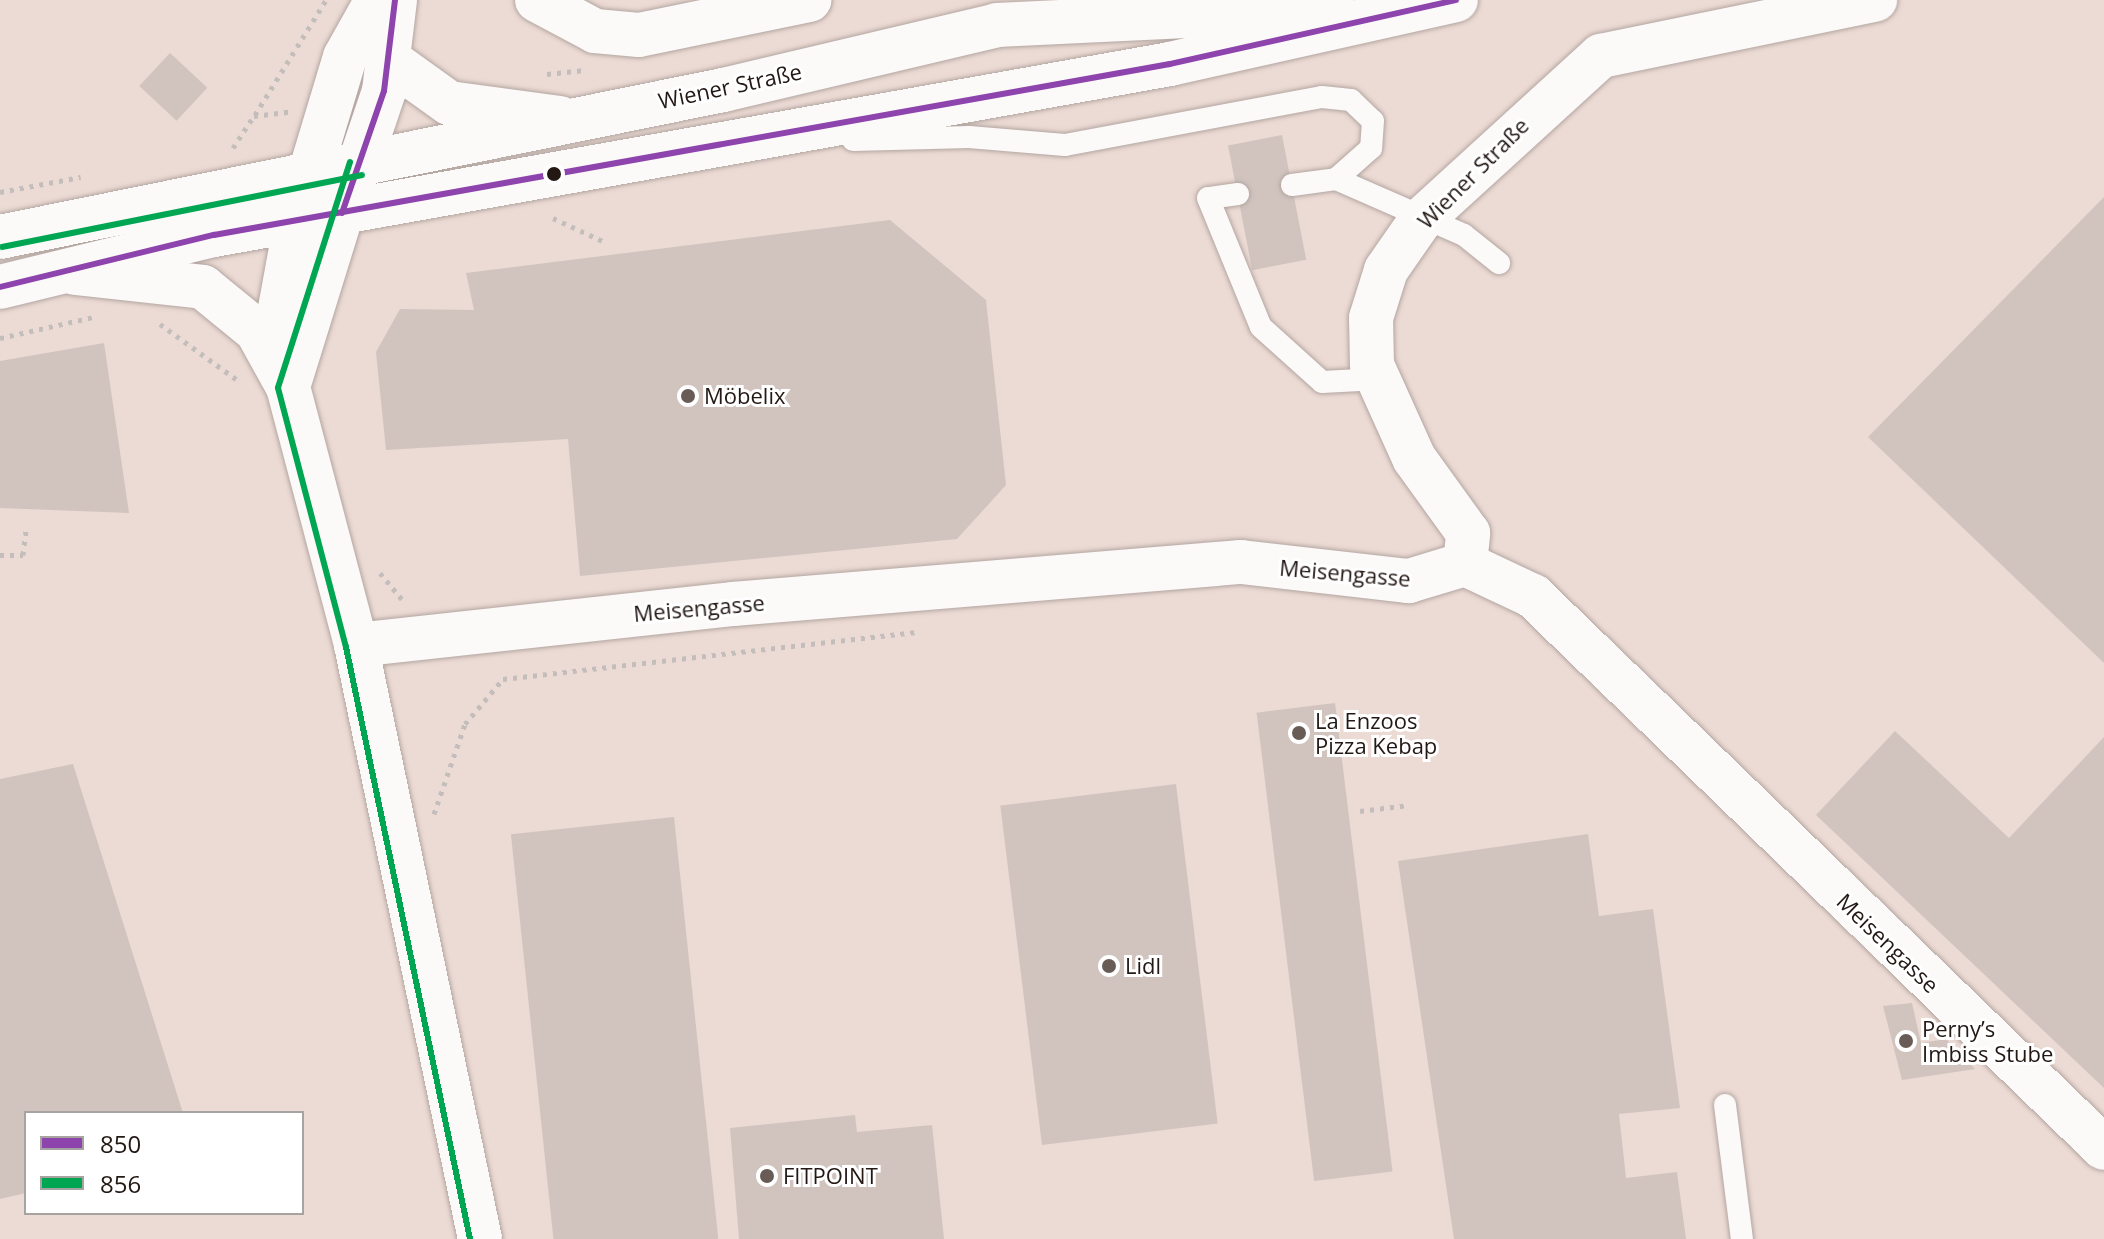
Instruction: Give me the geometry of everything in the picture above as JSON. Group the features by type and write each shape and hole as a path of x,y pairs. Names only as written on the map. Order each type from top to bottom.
{"street":[{"path":"269,375 296,221 308,178 345,57 377,0"},
{"path":"269,375 342,213 360,165 389,60 395,0"},
{"path":"537,0 595,31 639,35 809,0"},
{"name":"Wiener Straße","path":"8,230 308,178 560,118 723,90 997,25 1444,0"},
{"path":"0,287 296,221 1360,27 1456,0"},
{"name":"Wiener Straße","path":"1465,564 1468,533 1414,458 1379,379 1371,318 1386,270 1420,221 1601,56 1875,0"},
{"path":"389,60 449,103 560,118"},
{"path":"69,272 203,287 244,316 269,375 356,645 480,1239"},
{"name":"Meisengasse","path":"356,645 733,604 1241,562 1409,581 1465,564 1533,596 2104,1148"}],"lane":[{"path":"740,141 969,137 1065,145 1322,97 1351,100 1373,121 1371,148 1336,179 1292,185"},
{"path":"1336,179 1420,221 1464,235 1499,263"},
{"path":"1238,194 1208,198 1261,327 1322,382 1379,379"},
{"path":"1725,1105 1742,1239"}],"path":[{"path":"254,116 326,0"},
{"path":"541,218 605,242"},
{"path":"0,338 100,315"},
{"path":"146,317 269,375"},
{"path":"0,555 23,555 26,530"},
{"path":"434,814 465,724 503,679 932,631"},
{"path":"1360,811 1409,805"}],"building":[{"path":"170,53 207,88 177,121 139,86"},
{"path":"1282,135 1306,260 1252,270 1228,145"},
{"path":"2104,197 2104,663 1868,437"},
{"name":"Möbelix","path":"890,220 986,300 1006,485 957,539 580,576 568,439 386,450 376,352 400,309 474,310 466,273"},
{"path":"104,343 129,513 0,508 0,361"},
{"path":"1335,703 1393,1171 1314,1181 1257,713"},
{"path":"1895,731 2009,838 2104,737 2104,1088 1816,815"},
{"path":"73,764 182,1111 24,1111 24,1193 0,1199 0,779"},
{"name":"Lidl","path":"1176,784 1218,1123 1042,1145 1000,806"},
{"path":"674,817 718,1239 553,1239 511,834"},
{"path":"1588,834 1599,916 1653,909 1680,1108 1619,1114 1626,1178 1677,1172 1686,1239 1454,1239 1398,861"},
{"name":"Perny’s Imbiss Stube","path":"1912,1003 1921,1043 1946,1039 1975,1069 1902,1080 1883,1006"},
{"path":"855,1115 857,1132 932,1125 944,1239 739,1239 730,1128"}],"transit line":[{"name":"850","path":"342,213 384,91 395,0"},
{"name":"850","path":"0,287 214,235 1170,64 1456,0"},
{"name":"856","path":"350,162 278,388 346,647 470,1239"},
{"name":"856","path":"2,247 362,175"}],"place":[{"name":"Möbelix","path":"688,396"},
{"name":"La Enzoos Pizza Kebap","path":"1299,733"},
{"name":"Lidl","path":"1109,966"},
{"name":"Perny’s Imbiss Stube","path":"1906,1041"},
{"name":"FITPOINT","path":"767,1176"}]}
